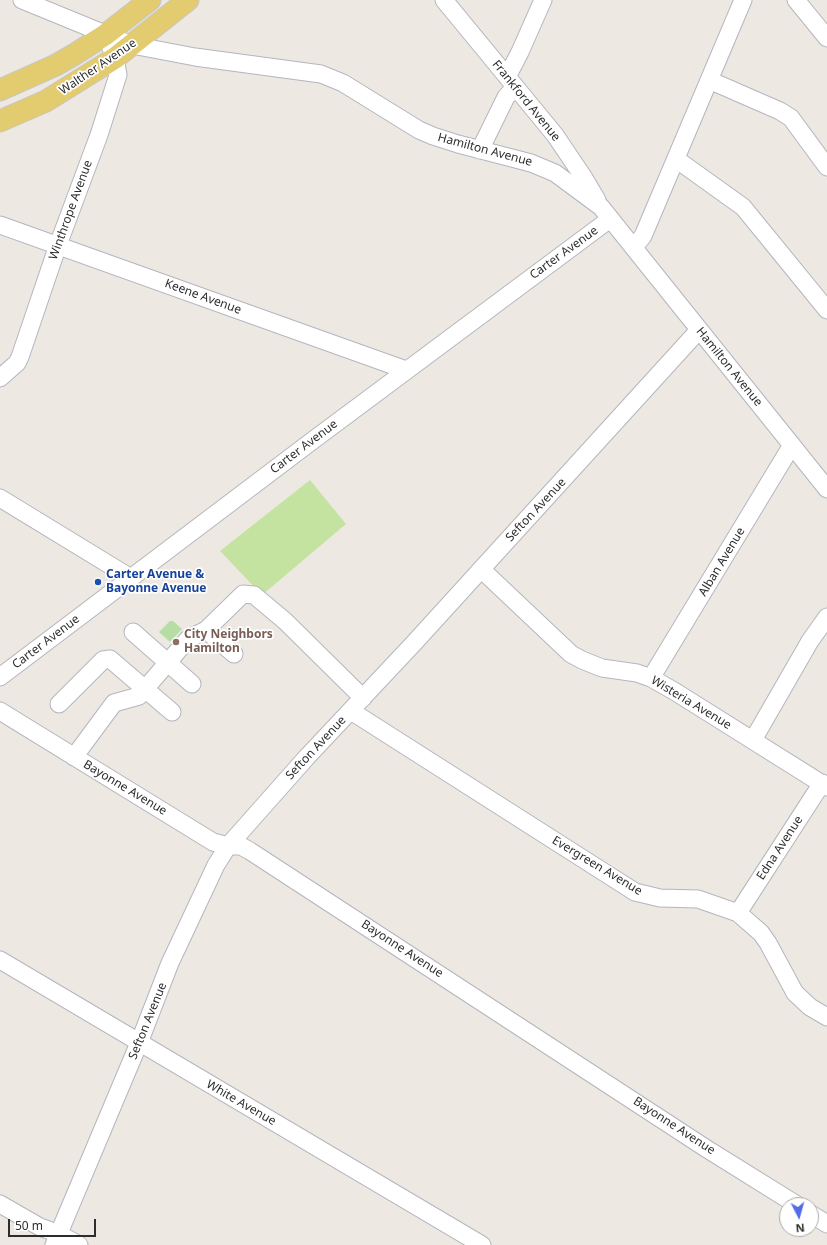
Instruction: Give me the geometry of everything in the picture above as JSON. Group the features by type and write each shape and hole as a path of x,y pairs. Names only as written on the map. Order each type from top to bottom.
{"main road":[{"name":"Walther Avenue","path":"0,121 46,101 115,58 188,0"},
{"name":"Walther Avenue","path":"0,90 56,65 105,35 147,2"}],"street":[{"name":"Hamilton Avenue","path":"22,0 132,45 195,57 321,74 343,83 419,130 445,140 543,167 576,187 605,213 634,247 792,445 826,482"},
{"name":"Frankford Avenue","path":"444,0 569,154 605,213"},
{"path":"480,150 506,96 520,52 543,0"},
{"path":"634,247 643,236 743,0"},
{"path":"796,0 827,38"},
{"name":"Winthrope Avenue","path":"0,378 17,363 20,357 58,245 99,135 118,75 115,58 105,35"},
{"path":"709,80 780,111 791,118 827,167"},
{"path":"676,160 744,207 827,310"},
{"name":"Carter Avenue","path":"0,677 406,370 605,213"},
{"name":"Keene Avenue","path":"0,225 406,370"},
{"name":"Sefton Avenue","path":"57,1239 139,1043 170,963 216,865 228,846 306,758 363,698 699,330"},
{"name":"Alban Avenue","path":"651,678 792,445"},
{"path":"0,498 131,578"},
{"name":"Wisteria Avenue","path":"481,569 571,654 602,668 637,673 651,678 824,785"},
{"path":"74,757 114,703 139,696 188,639 206,630 243,594 254,595 285,621 363,698"},
{"path":"753,740 810,642 827,617"},
{"path":"206,630 234,654"},
{"path":"133,632 192,684"},
{"path":"59,704 103,660 110,658 172,712"},
{"name":"Bayonne Avenue","path":"0,711 213,842 228,846 241,846 250,851 707,1149 784,1197"},
{"name":"Evergreen Avenue","path":"351,711 635,892 660,898 698,899 738,913 751,923 765,938 795,993 810,1007 827,1017"},
{"name":"Edna Avenue","path":"738,913 824,785"},
{"name":"White Avenue","path":"0,960 482,1245"},
{"path":"0,1204 40,1227 57,1239 79,1245"}],"green space":[{"path":"310,480 346,524 262,595 220,551"},
{"path":"170,621 173,621 182,629 170,642 159,632"}],"place":[{"name":"Carter Avenue & Bayonne Avenue","path":"98,582"},
{"name":"City Neighbors Hamilton","path":"176,642"}]}
